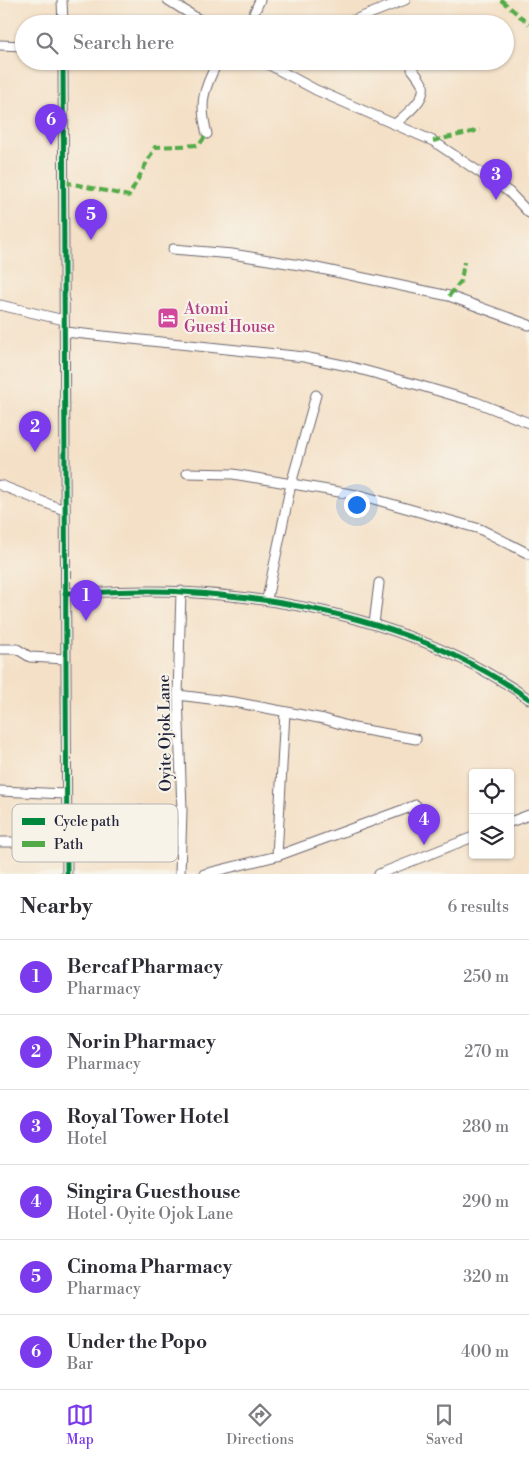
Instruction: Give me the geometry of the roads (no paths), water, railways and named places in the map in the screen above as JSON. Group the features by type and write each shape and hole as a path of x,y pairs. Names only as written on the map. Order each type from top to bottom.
{"street":[{"path":"62,0 62,15"},
{"path":"168,0 192,15"},
{"path":"253,15 260,0"},
{"path":"367,15 405,0"},
{"path":"0,45 15,46"},
{"path":"63,70 66,804"},
{"path":"207,134 202,106 203,93 214,70"},
{"path":"279,70 316,90 433,141 509,192 529,213"},
{"path":"395,124 423,92 423,88 413,70"},
{"path":"173,249 232,254 312,267 449,296 529,325"},
{"path":"0,304 64,320"},
{"path":"65,332 268,352 330,362 476,402 529,423"},
{"path":"266,599 291,484 316,395"},
{"path":"188,473 233,474 363,496 480,529 529,554"},
{"path":"0,485 64,510"},
{"path":"374,624 379,583"},
{"path":"65,593 181,591 266,599 374,624 441,648 476,665 529,699"},
{"name":"Oyite Ojok Lane","path":"180,874 182,810 178,695 181,591"},
{"path":"0,648 14,648 30,657 65,659"},
{"path":"178,695 234,702 416,739"},
{"path":"277,856 285,712"},
{"path":"0,791 65,794"},
{"path":"204,874 277,856 416,805"},
{"path":"178,810 182,810"},
{"path":"514,821 529,815"},
{"path":"379,874 469,839"}],"place":[{"name":"Under the Popo","path":"51,145"},
{"name":"Royal Tower Hotel","path":"496,200"},
{"name":"Cinoma Pharmacy","path":"91,240"},
{"name":"Atomi Guest House","path":"168,318"},
{"name":"Norin Pharmacy","path":"35,452"},
{"name":"Bercaf Pharmacy","path":"86,621"},
{"name":"Singira Guesthouse","path":"424,845"}]}
